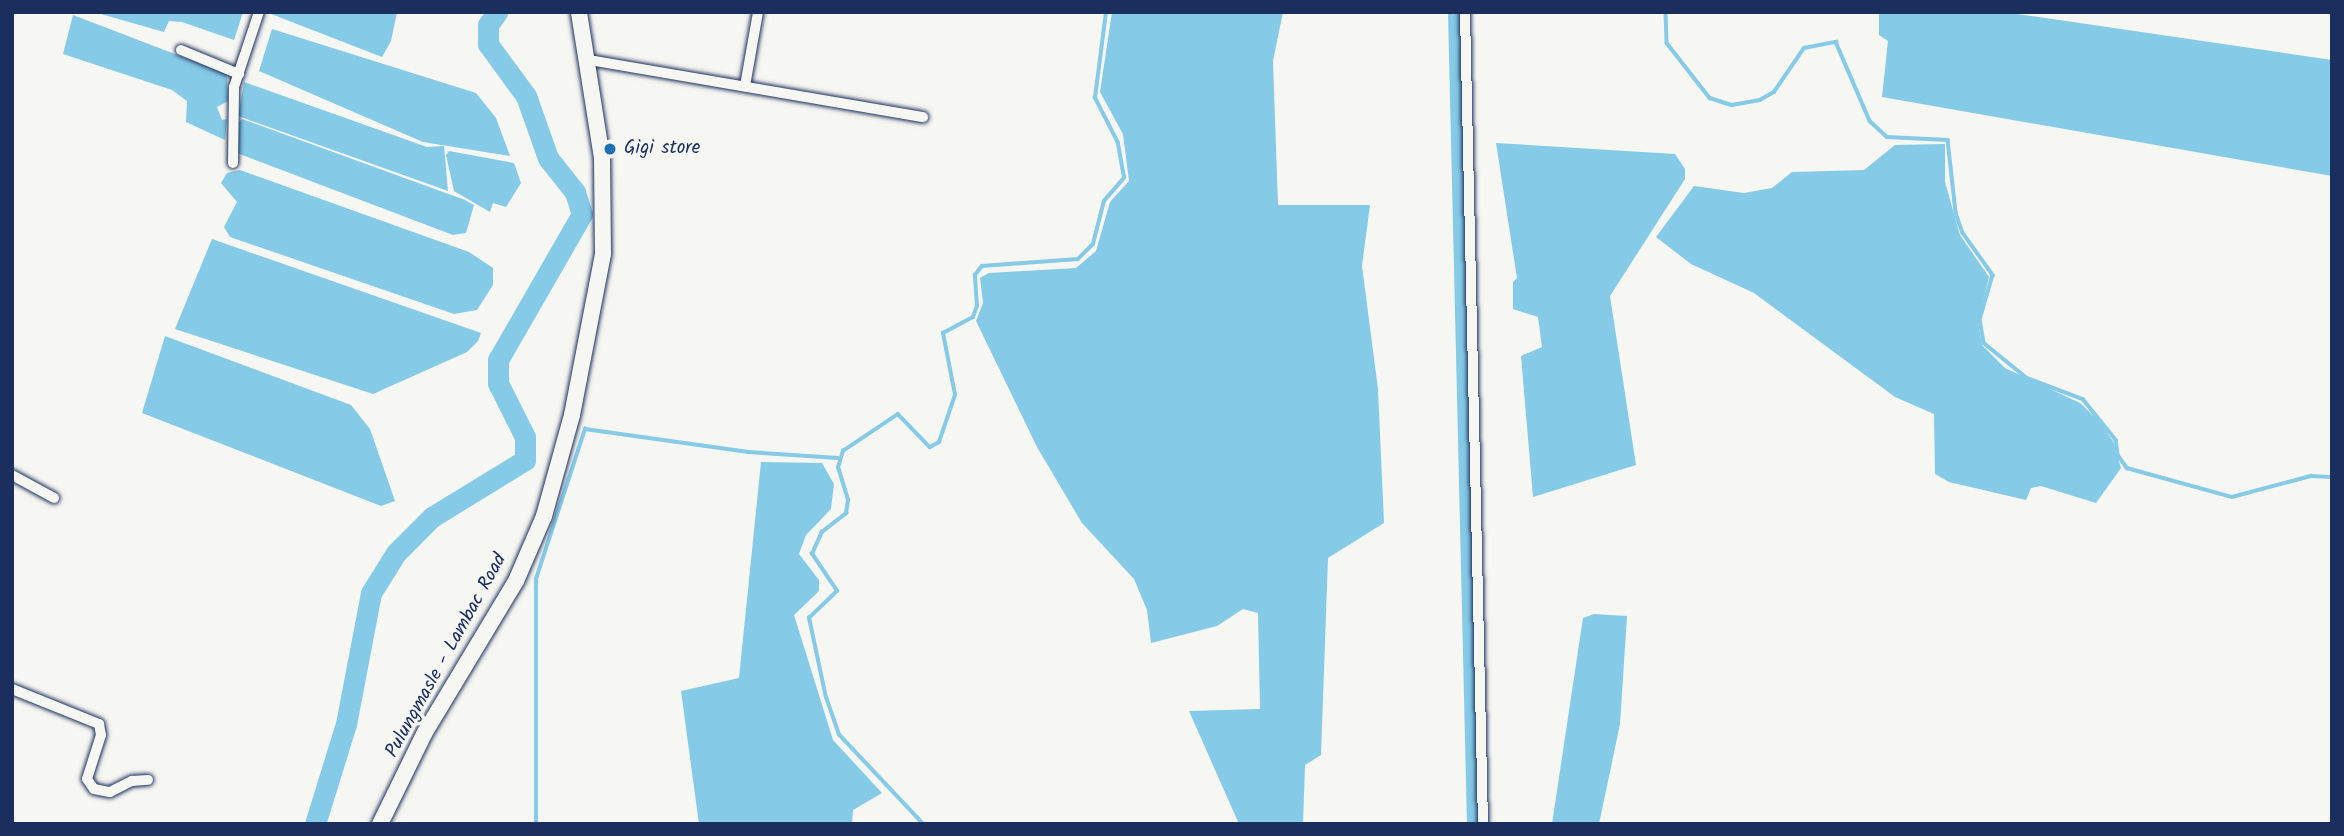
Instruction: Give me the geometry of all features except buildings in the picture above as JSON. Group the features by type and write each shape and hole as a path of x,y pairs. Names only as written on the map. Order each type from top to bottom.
{"street":[{"path":"233,163 231,110 239,74 259,12"},
{"name":"Pulungmasle - Lambac Road","path":"380,824 424,734 516,581 562,457 599,296 603,254 602,158 589,60 579,12"},
{"path":"745,86 758,12"},
{"path":"1465,12 1483,824"},
{"path":"181,50 239,74"},
{"path":"589,60 923,117"},
{"path":"12,475 54,498"},
{"path":"12,689 99,724 101,736 87,779 94,789 110,792 132,781 148,780"}],"water":[{"path":"94,12 243,12 234,40 182,22 169,21 164,32"},
{"path":"266,12 397,12 391,41 382,57"},
{"path":"1112,12 1283,12 1273,61 1278,205 1370,205 1362,266 1378,389 1384,523 1328,558 1321,755 1305,765 1303,824 1239,824 1189,711 1260,709 1258,613 1243,609 1217,626 1151,643 1147,610 1134,579 1082,523 1037,447 976,321 983,303 980,278 989,273 1076,268 1096,251 1110,202 1129,181 1123,134 1100,92"},
{"path":"1879,12 2004,12 2332,60 2332,176 1882,97 1888,41 1879,35"},
{"path":"73,15 227,74 228,101 217,107 222,120 227,119 225,140 186,122 187,101 172,90 63,54"},
{"path":"272,29 476,93 496,118 510,156 423,142 259,71"},
{"path":"244,82 427,147 444,146 448,191 238,116"},
{"path":"242,119 465,200 474,205 466,233 453,235 237,153 236,125"},
{"path":"1496,143 1675,154 1685,169 1685,179 1610,296 1636,465 1533,497 1521,356 1542,347 1538,317 1513,309 1513,282 1517,278"},
{"path":"1945,144 1945,182 1960,235 1989,277 1978,322 1982,345 2005,368 2080,403 2098,420 2113,441 2121,468 2096,503 2041,486 2031,488 2026,500 1949,482 1935,474 1934,414 1895,397 1754,293 1691,264 1656,237 1694,186 1744,193 1772,188 1792,172 1864,170 1895,145"},
{"path":"449,151 514,163 521,183 506,207 493,203 490,212 454,191 446,155"},
{"path":"240,170 469,252 493,268 493,285 477,310 454,314 230,237 224,227 237,202 221,183 227,173"},
{"path":"212,239 481,333 478,341 467,352 373,394 175,329"},
{"path":"165,336 351,405 370,429 395,501 381,506 142,413"},
{"path":"761,462 822,463 834,484 831,509 806,535 799,554 819,580 819,591 794,615 833,740 882,793 853,810 852,824 699,824 681,691 739,678"},
{"path":"1594,614 1627,616 1620,724 1599,824 1552,824 1583,618"}],"waterway":[{"path":"315,824 346,724 371,593 396,553 432,517 525,460 525,437 498,383 498,360 582,214 575,192 548,158 526,96 488,44 488,25 497,12"},
{"path":"923,824 839,735 826,698 809,618 837,591 812,554 822,532 846,513 848,500 838,468 843,451 898,414 930,447 939,442 955,395 943,333 973,317 977,306 975,275 982,266 1078,259 1093,244 1104,201 1124,178 1118,143 1095,98 1106,12"},
{"path":"1454,12 1473,824"},
{"path":"1666,12 1667,43 1710,98 1732,105 1760,100 1774,92 1804,48 1836,42 1870,121 1887,137 1948,140 1956,213 1963,233 1993,275 1980,320 1984,343 2027,378 2083,399 2116,440 2118,455 2127,468 2232,497 2311,476 2332,477"},
{"path":"536,824 536,579 585,429 748,452 838,458"}],"place":[{"name":"Gigi store","path":"610,149"}]}
